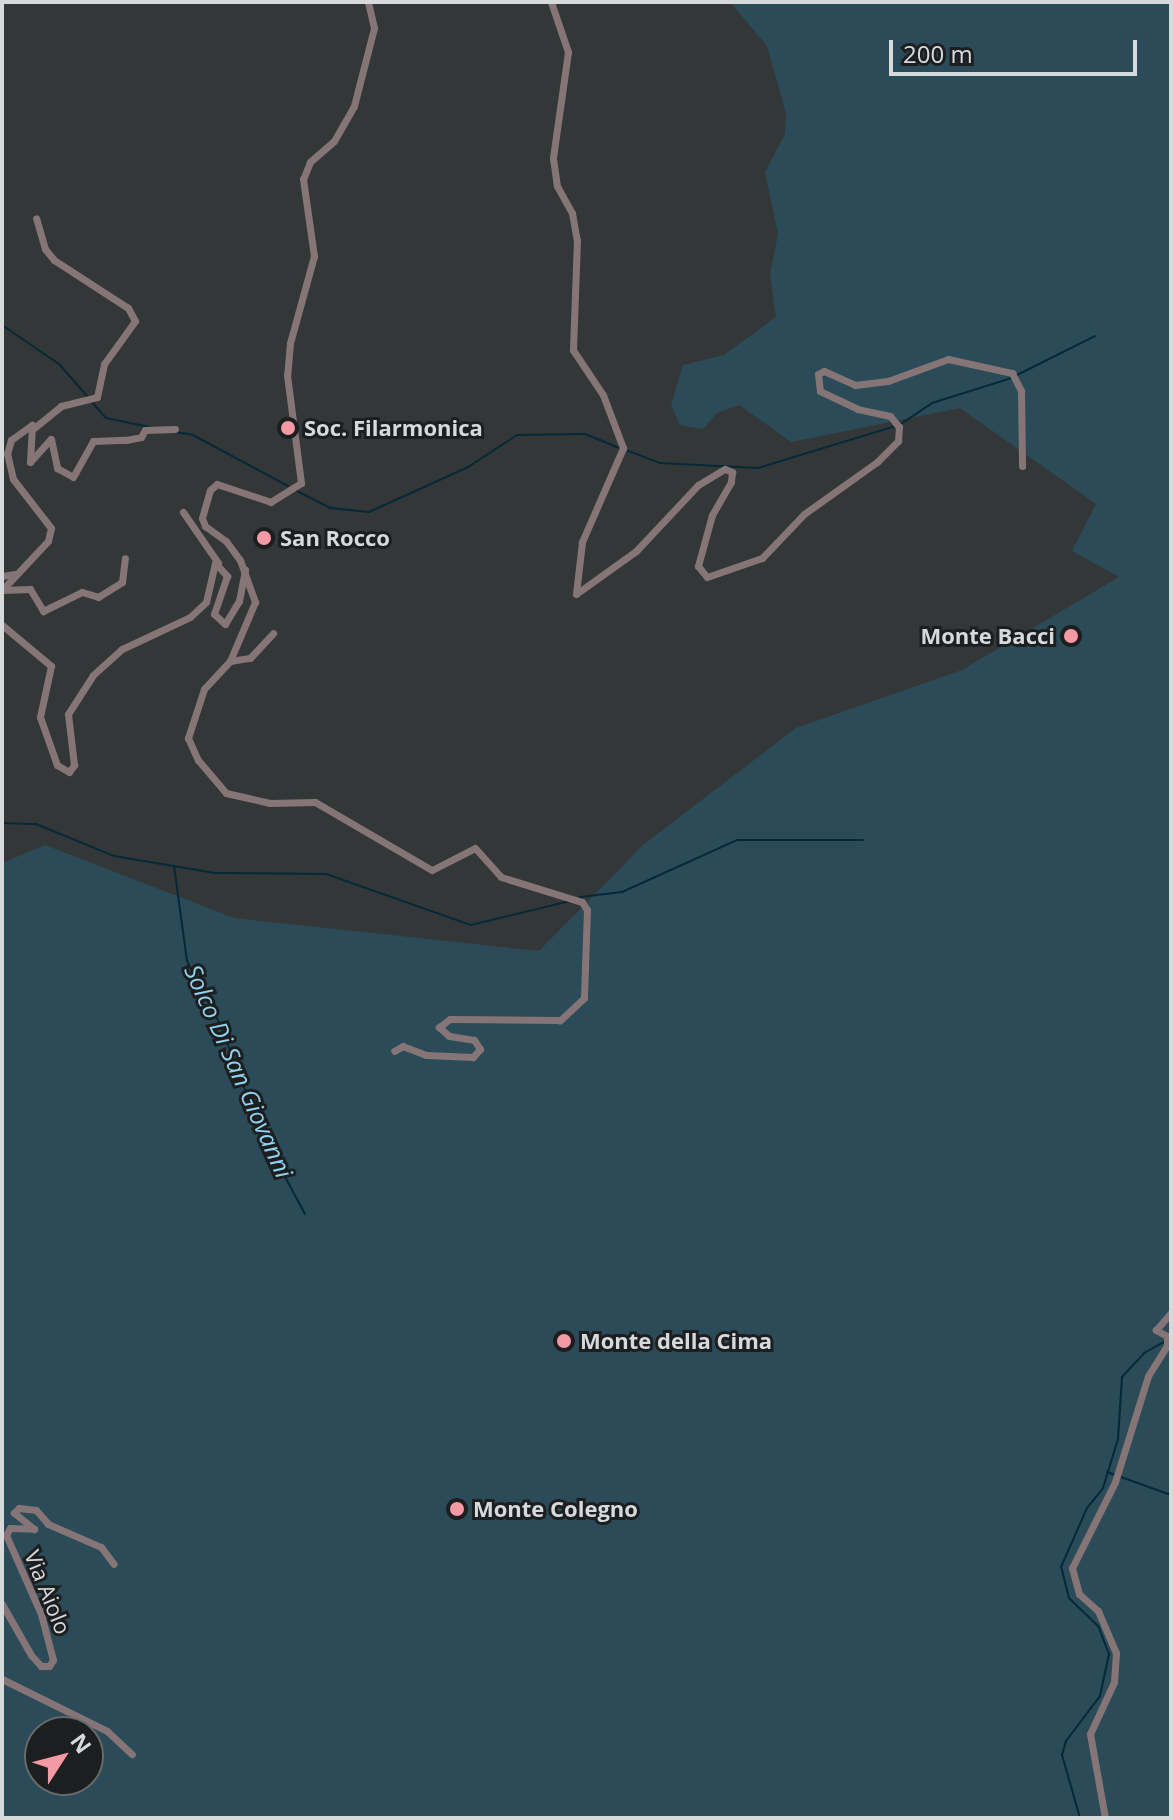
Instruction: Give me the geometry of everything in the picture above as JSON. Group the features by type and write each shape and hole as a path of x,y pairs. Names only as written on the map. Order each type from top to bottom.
{"street":[{"path":"368,2 374,28 354,106 334,141 310,162 303,179 314,256 290,343 287,375 301,483 271,502 217,484 202,518 205,526 226,541 245,570 254,612 230,661 204,689 188,738 198,760 226,793 270,803 315,802 432,870 475,848 501,877 582,902 587,910 584,998 560,1020 450,1019 439,1027 449,1036 474,1040 480,1049 473,1057 426,1055 403,1046 394,1051"},
{"path":"551,2 568,52 553,158 557,186 572,213 577,240 573,350 603,395 623,448 582,542 576,594 636,551 698,485 725,469 732,472 731,482 712,515 698,566 707,577 762,558 804,514 877,462 898,441 899,427 890,416 858,409 820,391 818,374 824,371 855,385 888,381 948,359 1012,373 1021,391 1022,466"},
{"path":"36,218 45,249 54,260 128,308 135,321 104,364 97,397 61,406 34,428 30,462 51,439 57,468 73,477 93,441 141,437 145,430 175,429"},
{"path":"2,590 48,541 51,528 13,479 9,464 11,440 30,426 34,428"},
{"path":"183,512 227,576 214,614 221,625 234,613 245,570"},
{"path":"2,590 30,589 43,611 82,592 98,597 122,582 125,558"},
{"path":"2,625 51,666 40,717 57,765 69,772 74,765 68,714 74,701 122,649 190,617 206,602 210,568 218,564"},
{"path":"2,576 15,574"},
{"path":"230,661 250,658 273,633"},
{"path":"1105,1818 1090,1734 1114,1682 1116,1653 1098,1611 1079,1594 1072,1568 1115,1482 1148,1376 1167,1345 1167,1336 1156,1330 1171,1313"},
{"name":"Via Aiolo","path":"2,1604 31,1655 41,1666 49,1666 53,1660 41,1614 6,1535 10,1528 34,1529 14,1513 19,1508 36,1510 48,1524 101,1547 114,1564"},
{"path":"2,1679 53,1709 107,1731 132,1754"}],"shaded area":[{"path":"730,2 1171,2 1171,1818 2,1818 2,863 45,845 234,918 539,951 643,845 796,728 962,670 1119,577 1072,551 1096,504 960,408 791,442 739,405 717,413 703,429 680,425 671,405 683,365 724,355 776,317 770,274 778,234 765,172 785,134 786,113 767,46"}],"waterway":[{"path":"2,325 59,364 88,397"},
{"path":"1017,375 1095,336"},
{"path":"901,424 932,403 1012,378"},
{"path":"92,402 106,418 149,427"},
{"path":"626,450 660,463 758,468 895,426"},
{"path":"175,432 193,435 288,486"},
{"path":"297,491 331,508 369,512 468,467 517,435 585,434 620,448"},
{"path":"2,823 36,824 114,856 214,873 326,874 471,925 570,901"},
{"path":"580,897 622,892 737,840 863,840"},
{"name":"Solco Di San Giovanni","path":"174,866 187,961 220,1024 261,1132 305,1214"},
{"path":"1080,1818 1062,1755 1066,1741 1100,1696 1109,1654 1098,1626 1069,1598 1061,1567 1087,1508 1103,1488 1118,1439 1122,1377 1144,1353 1166,1341"},
{"path":"1107,1472 1171,1495"}],"place":[{"name":"Soc. Filarmonica","path":"288,428"},
{"name":"San Rocco","path":"264,538"},
{"name":"Monte Bacci","path":"1071,636"},
{"name":"Monte della Cima","path":"564,1341"},
{"name":"Monte Colegno","path":"457,1509"}]}
